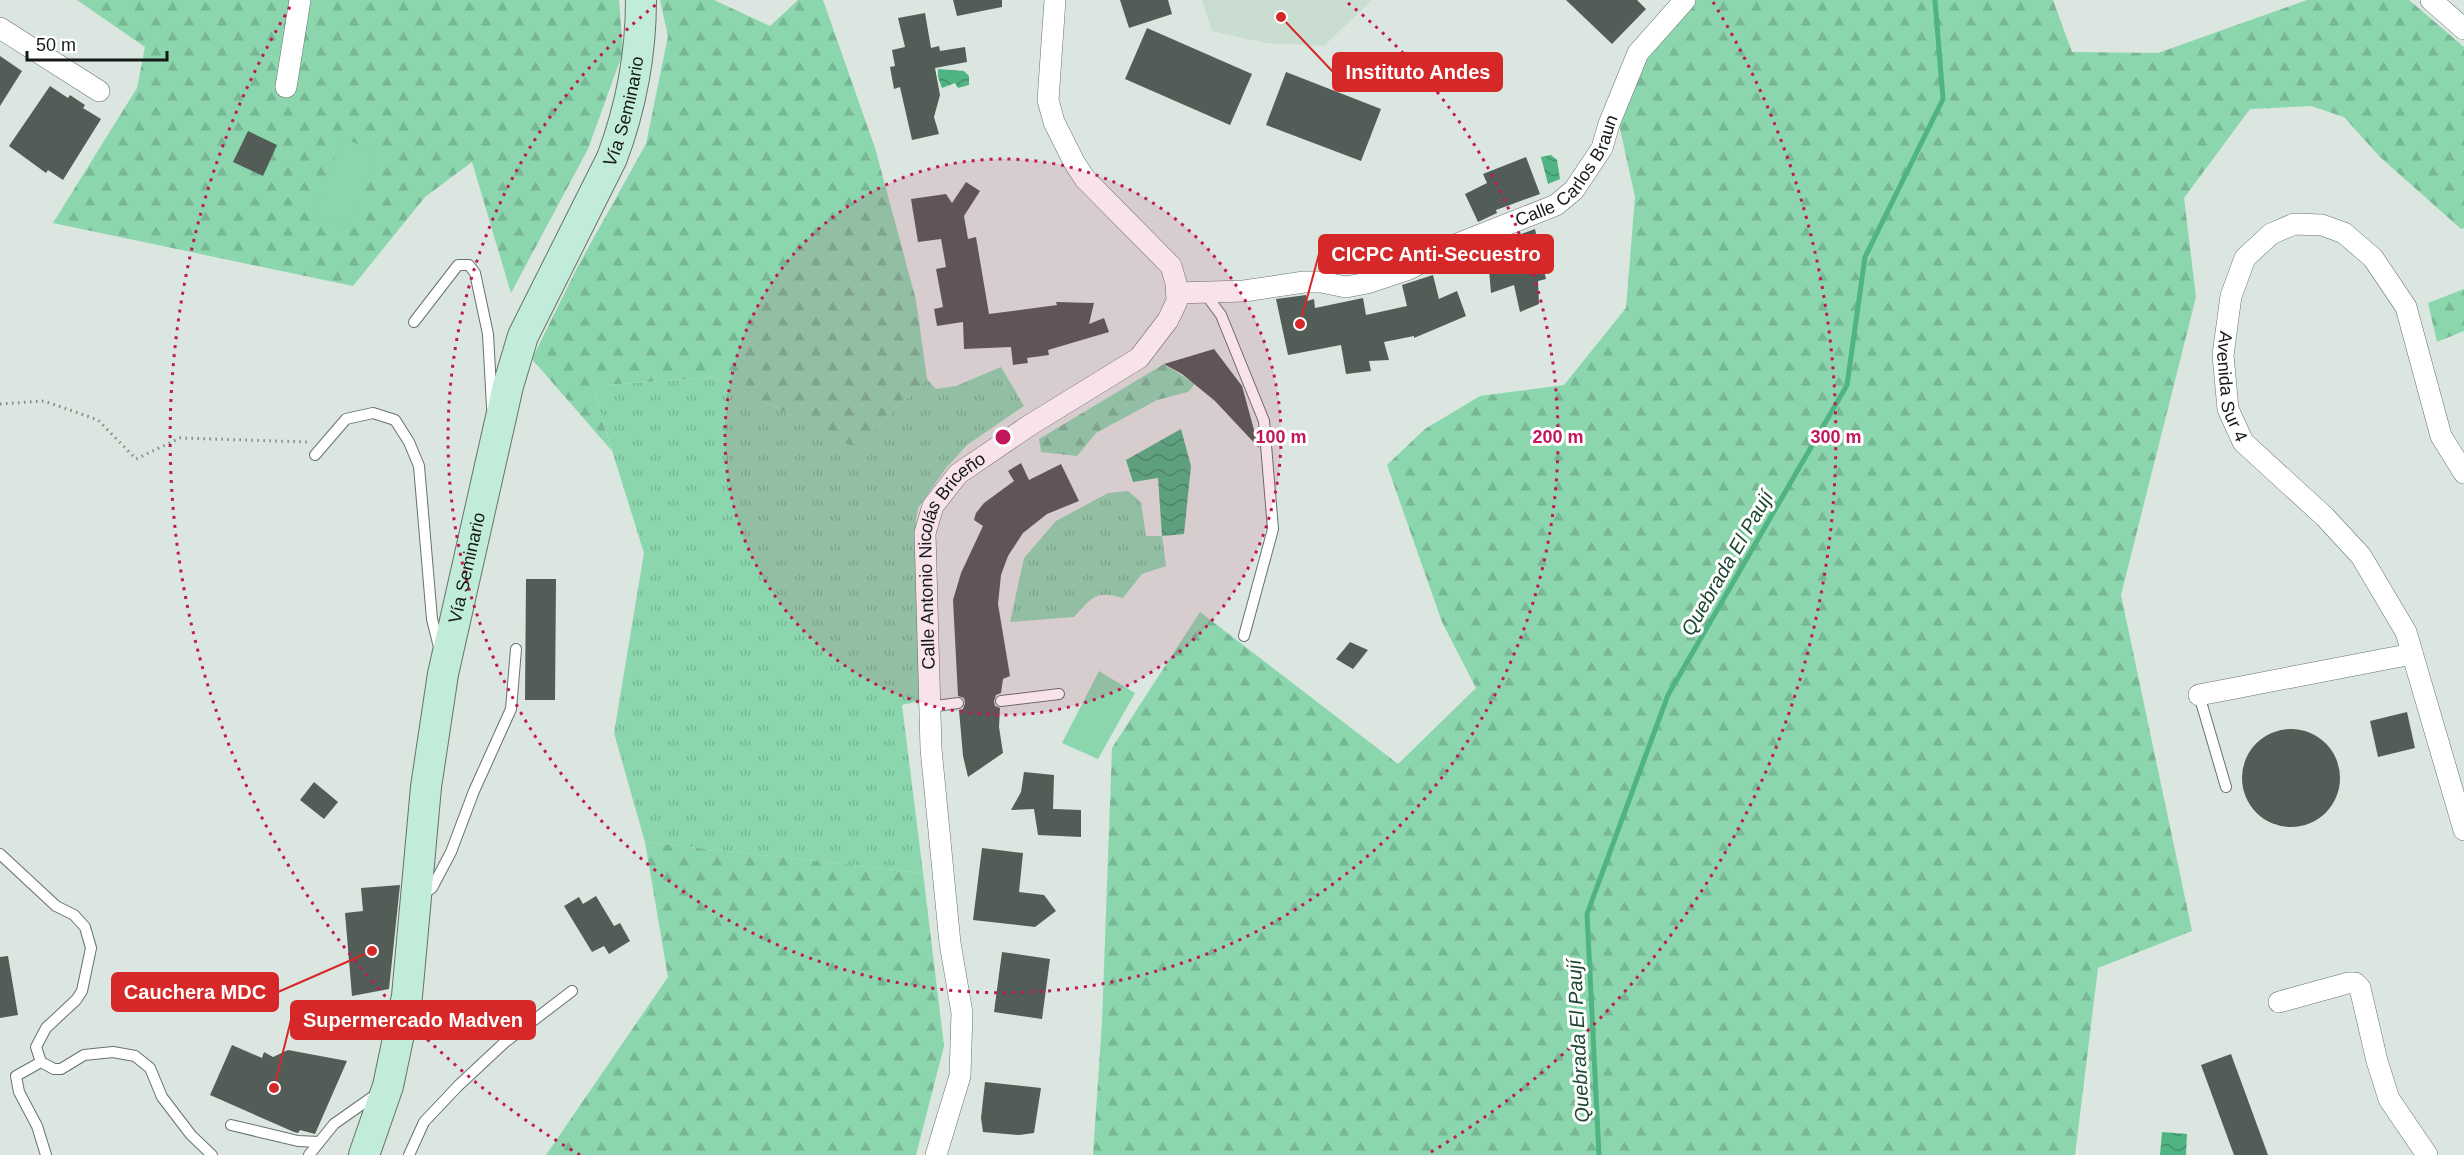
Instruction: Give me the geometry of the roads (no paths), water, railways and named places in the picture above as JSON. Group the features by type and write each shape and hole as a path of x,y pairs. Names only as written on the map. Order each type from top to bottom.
{"main road":[{"name":"Vía Seminario","path":"364,1155 388,1086 407,996 418,896 426,788 444,668 508,386 523,336 612,158 626,120 640,46 641,0"}],"street":[{"path":"286,87 300,0"},
{"path":"1055,0 1048,100 1054,122 1085,179 1171,266 1177,293"},
{"name":"Calle Carlos Braun","path":"1177,293 1244,291 1304,282 1346,286 1367,283 1409,269 1455,245 1556,205 1574,190 1602,148 1609,124 1638,53 1685,0"},
{"path":"2431,0 2464,29"},
{"path":"0,28 99,91"},
{"name":"Avenida Sur 4","path":"2464,473 2441,436 2406,307 2373,258 2344,233 2322,225 2294,225 2271,234 2245,258 2231,296 2223,355 2228,409 2242,442 2325,517 2361,556 2406,632 2464,830"},
{"name":"Calle Antonio Nicolás Briceño","path":"936,1155 951,1112 960,1076 962,1013 950,943 931,749 924,558 926,533 933,506 958,474 984,454 1139,358 1168,320 1177,302 1177,293"},
{"path":"2199,695 2412,654"},
{"path":"2279,1002 2348,982 2355,983 2361,988 2377,1061 2389,1098 2427,1155"}],"lane":[{"path":"414,322 459,266 469,265 475,273 488,334 494,455"},
{"path":"1204,292 1221,315 1264,420 1273,529 1244,636"},
{"path":"315,455 346,419 373,413 395,420 409,442 419,466 432,619 444,668"},
{"path":"418,896 432,888 451,852 474,791 511,709 516,649"},
{"path":"1000,700 1059,694"},
{"path":"2199,695 2226,787"},
{"path":"929,707 958,703"},
{"path":"0,854 56,906 74,915 85,927 92,948 82,991 76,1000 46,1028 36,1047 41,1062 54,1069 61,1069 84,1055 114,1052 135,1056 150,1068 162,1097 191,1135 212,1155"},
{"path":"409,1155 424,1122 458,1086 504,1043 572,991"},
{"path":"41,1062 16,1076 17,1085 37,1126 46,1155"},
{"path":"309,1155 334,1124 388,1086"},
{"path":"231,1125 298,1141 319,1142"}],"water":[{"path":"938,69 964,71 969,76 969,85 958,88 955,83 942,88"},
{"path":"1551,155 1557,160 1560,179 1548,184 1541,157"},
{"path":"1181,429 1191,466 1184,534 1162,536 1158,478 1133,482 1126,460"},
{"path":"2162,1132 2187,1134 2186,1155 2160,1155"}],"waterway":[{"name":"Quebrada El Paují","path":"1599,1155 1587,914 1668,695 1847,385 1865,257 1943,99 1935,0"}],"place":[{"name":"Instituto Andes","path":"1281,17"},
{"name":"CICPC Anti-Secuestro","path":"1300,324"},
{"name":"Cauchera MDC","path":"372,951"},
{"name":"Supermercado Madven","path":"274,1088"}]}
